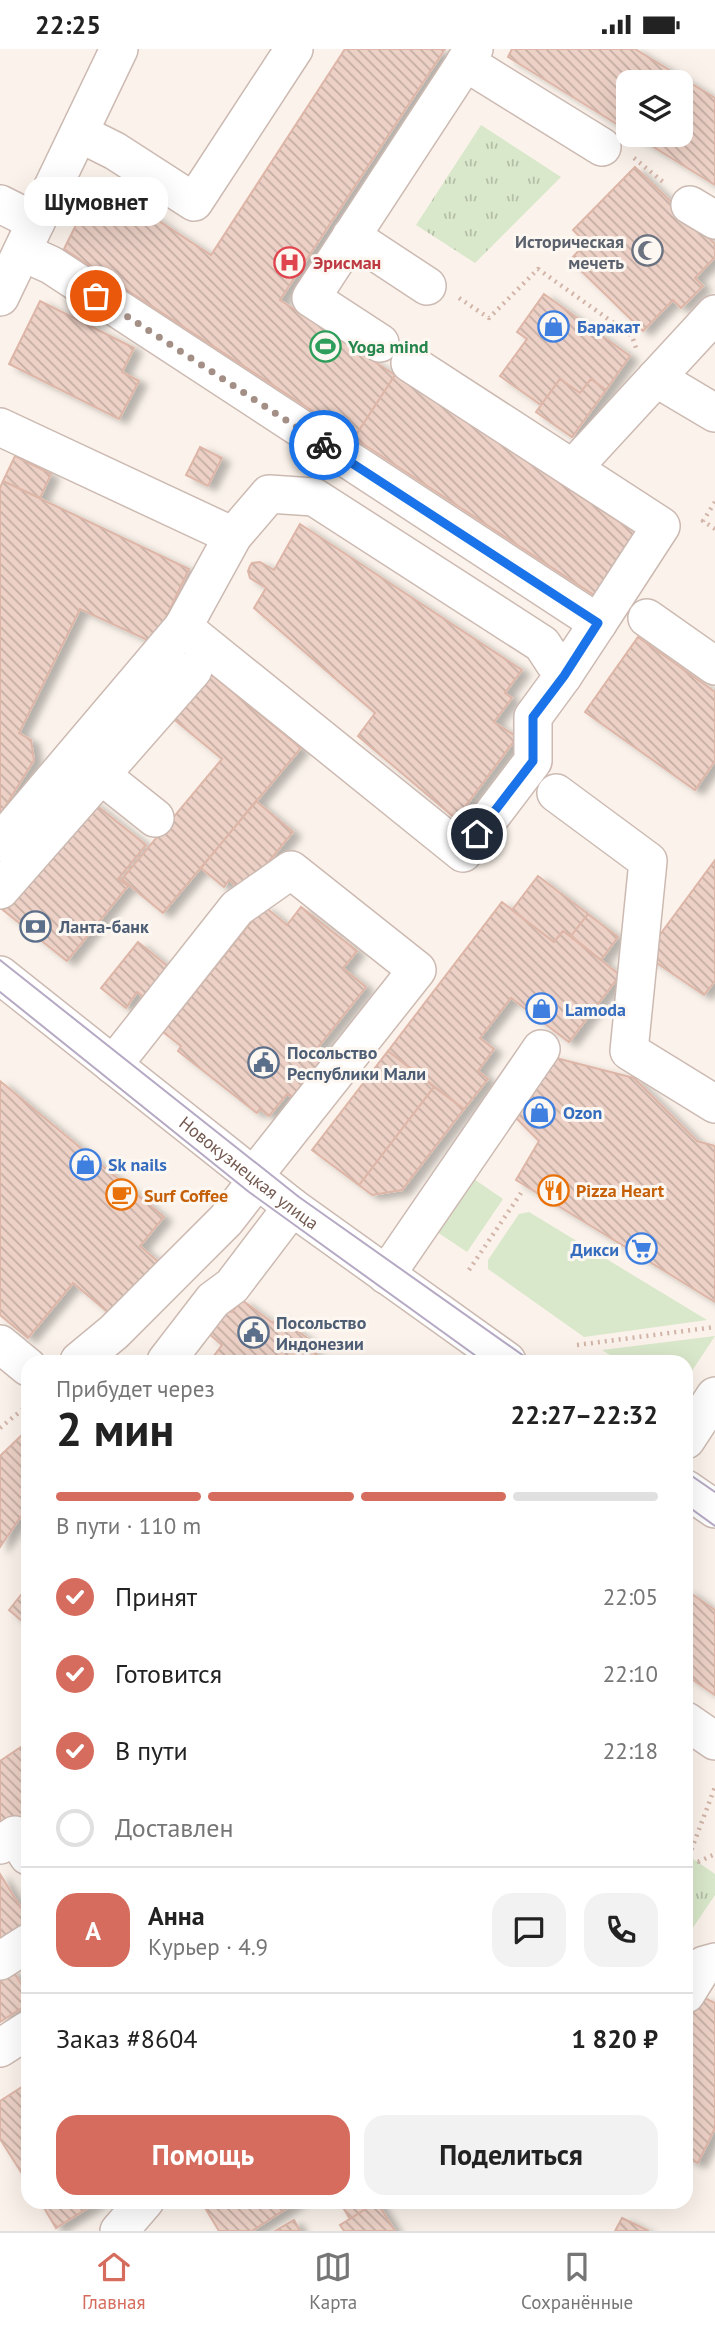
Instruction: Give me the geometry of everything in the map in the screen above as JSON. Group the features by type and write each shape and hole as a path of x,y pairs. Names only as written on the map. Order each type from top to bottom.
{"street":[{"path":"0,297 119,49"},
{"path":"79,133 115,151 194,202 294,49"},
{"path":"380,343 311,298 469,56 602,147"},
{"path":"0,204 51,265 598,623"},
{"path":"351,236 427,286"},
{"path":"573,468 715,314"},
{"path":"183,627 463,853 533,761 533,717 564,676 661,526 410,363"},
{"path":"656,378 715,413"},
{"path":"0,427 233,536"},
{"path":"0,843 183,627 233,536 270,494 314,497 542,644 564,676"},
{"path":"647,618 715,666"},
{"path":"0,890 193,670"},
{"path":"101,775 155,818"},
{"path":"556,793 648,861 629,1051 715,1104"},
{"path":"86,1355 114,1332 226,1220 417,970 291,870 237,908 113,1065"},
{"name":"Новокузнецкая улица","path":"0,975 255,1179 499,1355"},
{"path":"386,1275 541,1049"},
{"path":"171,1355 213,1300 232,1286 292,1207"},
{"path":"0,1344 21,1361"},
{"path":"693,1429 715,1396"},
{"path":"693,1494 715,1509"},
{"path":"693,1726 715,1741"},
{"path":"0,1961 21,1948"},
{"path":"693,1983 704,1965 715,1962"},
{"path":"0,2048 21,2034"},
{"path":"120,2231 138,2209"}],"path":[{"path":"602,147 635,159 703,212"},
{"path":"427,286 441,285 489,318 538,269 632,335 642,369 656,378"},
{"path":"715,502 703,521 715,529"},
{"path":"469,1270 521,1193"},
{"path":"577,1345 715,1327"},
{"path":"0,1428 21,1411"},
{"path":"693,1848 715,1787"},
{"path":"698,1862 715,1854"}],"green space":[{"path":"481,125 561,177 475,263 416,225"},
{"path":"474,1179 503,1199 467,1252 437,1232"},
{"path":"529,1212 707,1320 584,1337 488,1269 488,1260 519,1214"},
{"path":"715,1336 693,1369 693,1355 610,1355 602,1350"},
{"path":"693,1859 715,1874 715,1895 693,1928"}],"building":[{"path":"345,49 445,49 280,300 395,375 354,438 64,249 98,181 211,255"},
{"path":"512,49 635,49 669,70 616,70 616,124 508,57"},
{"path":"693,85 715,98 715,185 653,147 693,147"},
{"name":"Историческая мечеть","path":"635,167 715,244 715,257 695,278 703,286 681,308 673,300 643,331 570,260 586,243 573,230"},
{"path":"544,294 630,356 606,390 591,379 580,393 560,379 541,405 500,376 527,339 517,332"},
{"path":"40,301 134,348 122,372 139,381 119,419 9,364"},
{"path":"395,375 641,536 600,599 354,438"},
{"path":"560,379 580,393 591,379 606,390 572,437 536,412"},
{"path":"200,447 222,458 208,486 186,475"},
{"path":"15,456 51,474 40,498 3,481"},
{"path":"3,481 189,569 154,643 80,609 19,733 31,740 34,760 0,815 0,488"},
{"path":"300,524 522,670 505,693 512,698 494,722 517,737 456,819 358,736 375,713 254,608 266,588 250,578 250,566 260,562 274,570"},
{"path":"638,637 715,692 715,761 695,790 585,712"},
{"path":"207,671 301,748 163,913 122,879 222,759 170,716"},
{"path":"91,801 146,845 118,879 128,886 67,961 3,910"},
{"path":"256,801 293,832 244,892 229,880 224,887 201,868"},
{"path":"715,860 715,981 704,995 645,955"},
{"path":"538,876 588,914 571,936 563,931 554,942 512,910"},
{"path":"502,902 554,942 563,931 620,975 569,1042 511,998 480,1038 494,1049 478,1071 488,1079 464,1109 388,1051"},
{"path":"264,906 287,925 301,907 357,951 343,968 366,987 312,1055 320,1062 292,1097 287,1094 269,1116 260,1109 257,1113 178,1051 181,1046 163,1032"},
{"path":"588,914 618,937 601,960 571,936"},
{"path":"138,942 170,968 146,999 137,992 126,1008 101,988"},
{"path":"388,1051 434,1087 359,1185 312,1150"},
{"path":"552,1057 634,1078 697,1141 715,1146 715,1302 516,1180 539,1141 516,1118"},
{"path":"0,1081 164,1217 140,1246 161,1264 116,1319 73,1283 28,1338 0,1315"},
{"path":"434,1087 464,1109 402,1190 372,1195 359,1185"},
{"name":"Посольство Индонезии","path":"242,1300 273,1323 278,1316 307,1338 303,1344 317,1355 214,1355 222,1345 208,1333 226,1311 232,1312"},
{"path":"21,1436 21,1516 0,1547 0,1456"},
{"path":"21,1595 21,1620 9,1610"},
{"path":"693,1595 715,1610 715,1695 693,1680"},
{"path":"21,1747 21,1818 0,1831 0,1761"},
{"path":"0,1874 21,1908 21,1938 0,1951"},
{"path":"12,1969 21,1984 21,2008 0,2022 0,1976"},
{"path":"703,1997 715,2003 715,2128 698,2163 693,2161 693,2008 698,2008"},
{"path":"21,2088 21,2172 0,2139 0,2101"},
{"path":"45,2209 86,2209 56,2228"},
{"path":"206,2209 286,2209 252,2231 219,2231"},
{"path":"344,2209 365,2209 350,2219"},
{"path":"366,2209 381,2209 395,2231 344,2231 340,2225"},
{"path":"622,2218 649,2231 615,2231"},
{"path":"294,2220 300,2231 275,2231"}],"tram line":[{"path":"0,960 299,1197 523,1355"},
{"path":"0,992 249,1192 475,1355"},
{"path":"693,1477 715,1492"},
{"path":"693,1510 715,1526"}],"way so far":[{"path":"96,296 324,445"}],"place":[{"name":"Историческая мечеть","path":"647,251"},
{"name":"Эрисман","path":"290,262"},
{"name":"Шумовнет","path":"96,296"},
{"name":"Баракат","path":"554,326"},
{"name":"Yoga mind","path":"325,346"},
{"name":"Ланта-банк","path":"36,926"},
{"name":"Lamoda","path":"542,1009"},
{"name":"Посольство Республики Мали","path":"264,1062"},
{"name":"Ozon","path":"540,1112"},
{"name":"Sk nails","path":"85,1164"},
{"name":"Pizza Heart","path":"553,1190"},
{"name":"Surf Coffee","path":"121,1195"},
{"name":"Дикси","path":"642,1249"},
{"name":"Посольство Индонезии","path":"253,1332"}],"route":[{"path":"324,445 598,623 564,676 533,717 533,761 477,834"}]}
